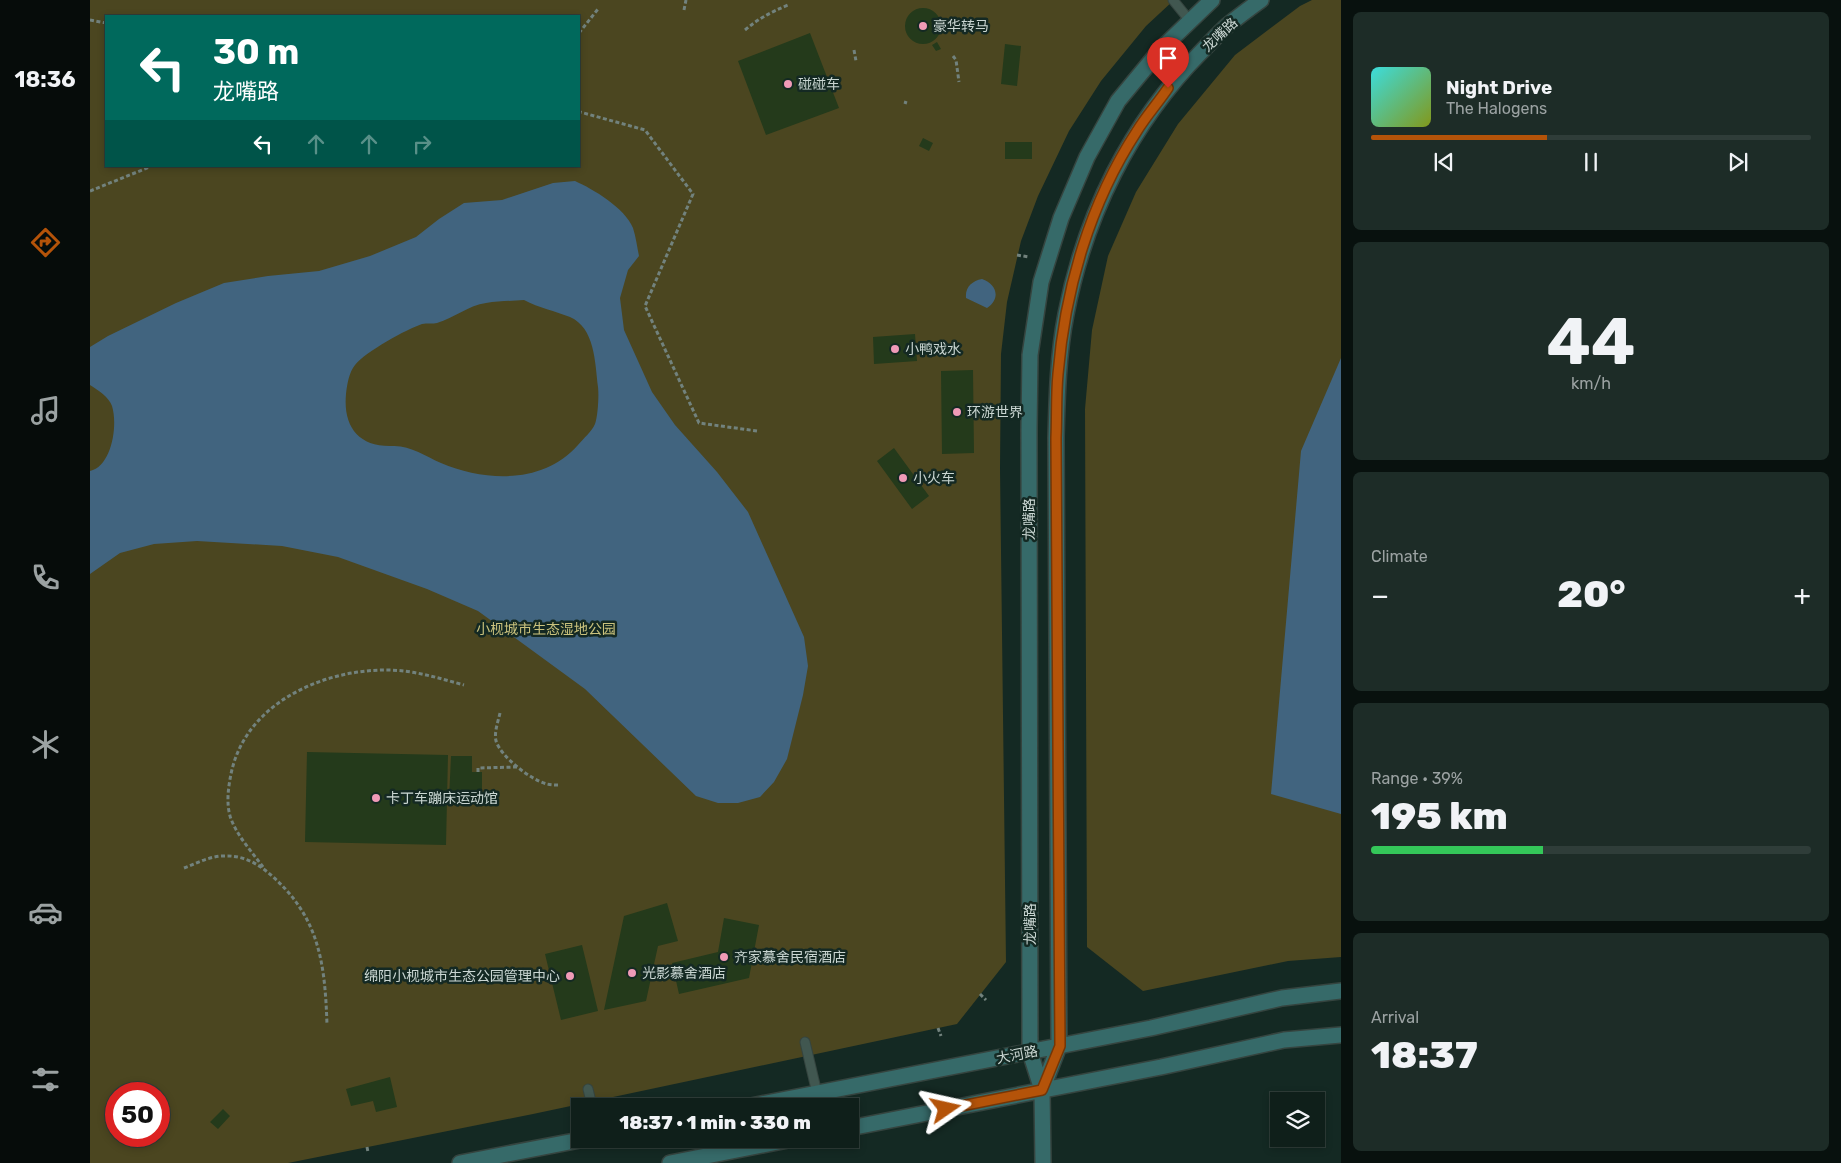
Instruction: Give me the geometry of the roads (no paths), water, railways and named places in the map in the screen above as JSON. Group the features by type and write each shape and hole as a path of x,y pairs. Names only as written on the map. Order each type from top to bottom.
{"street":[{"name":"龙嘴路","path":"1043,1163 1042,1090 1030,1052 1030,356 1042,282 1061,218 1086,157 1118,101 1161,49 1212,0"},
{"name":"龙嘴路","path":"1042,1090 1060,1046 1056,438 1058,374 1066,314 1080,252 1105,188 1137,131 1179,74 1226,26 1261,0"},
{"name":"大河路","path":"791,1098 1151,1028 1282,998 1341,991"},
{"path":"859,1126 1284,1040 1341,1035"},
{"path":"460,1163 571,1142"},
{"path":"670,1163 747,1148"}],"lane":[{"path":"1174,0 1190,20"},
{"path":"805,1042 816,1093"},
{"path":"588,1089 590,1098"}],"water":[{"path":"575,181 582,184 616,206 633,228 639,256 628,270 620,298 624,330 652,392 675,425 717,472 748,512 804,637 808,666 803,695 787,759 774,782 760,797 738,803 718,803 696,796 585,689 478,611 427,589 338,557 282,546 197,541 154,544 120,553 90,574 90,471 98,468 104,461 112,444 114,414 111,403 103,394 90,385 90,347 108,336 176,303 224,283 319,271 370,256 416,237 464,203 502,200 553,183","holes":["524,300 570,317 578,322 589,337 592,347 598,391 596,420 590,432 564,458 549,467 532,473 514,476 477,474 441,463 405,447 370,443 355,432 347,416 346,394 350,375 360,360 397,336 422,324 437,323 480,304"]},
{"path":"982,279 991,284 996,296 987,308 966,298 970,285"},
{"path":"1341,358 1341,814 1271,794 1301,451"}],"place":[{"name":"豪华转马","path":"923,26"},
{"name":"碰碰车","path":"788,84"},
{"name":"小鸭戏水","path":"895,349"},
{"name":"环游世界","path":"957,412"},
{"name":"小火车","path":"903,478"},
{"name":"卡丁车蹦床运动馆","path":"376,798"},
{"name":"齐家慕舍民宿酒店","path":"724,957"},
{"name":"光影慕舍酒店","path":"632,973"},
{"name":"绵阳小枧城市生态公园管理中心","path":"570,976"}],"park label":[{"name":"小枧城市生态湿地公园","path":"546,629"}]}
